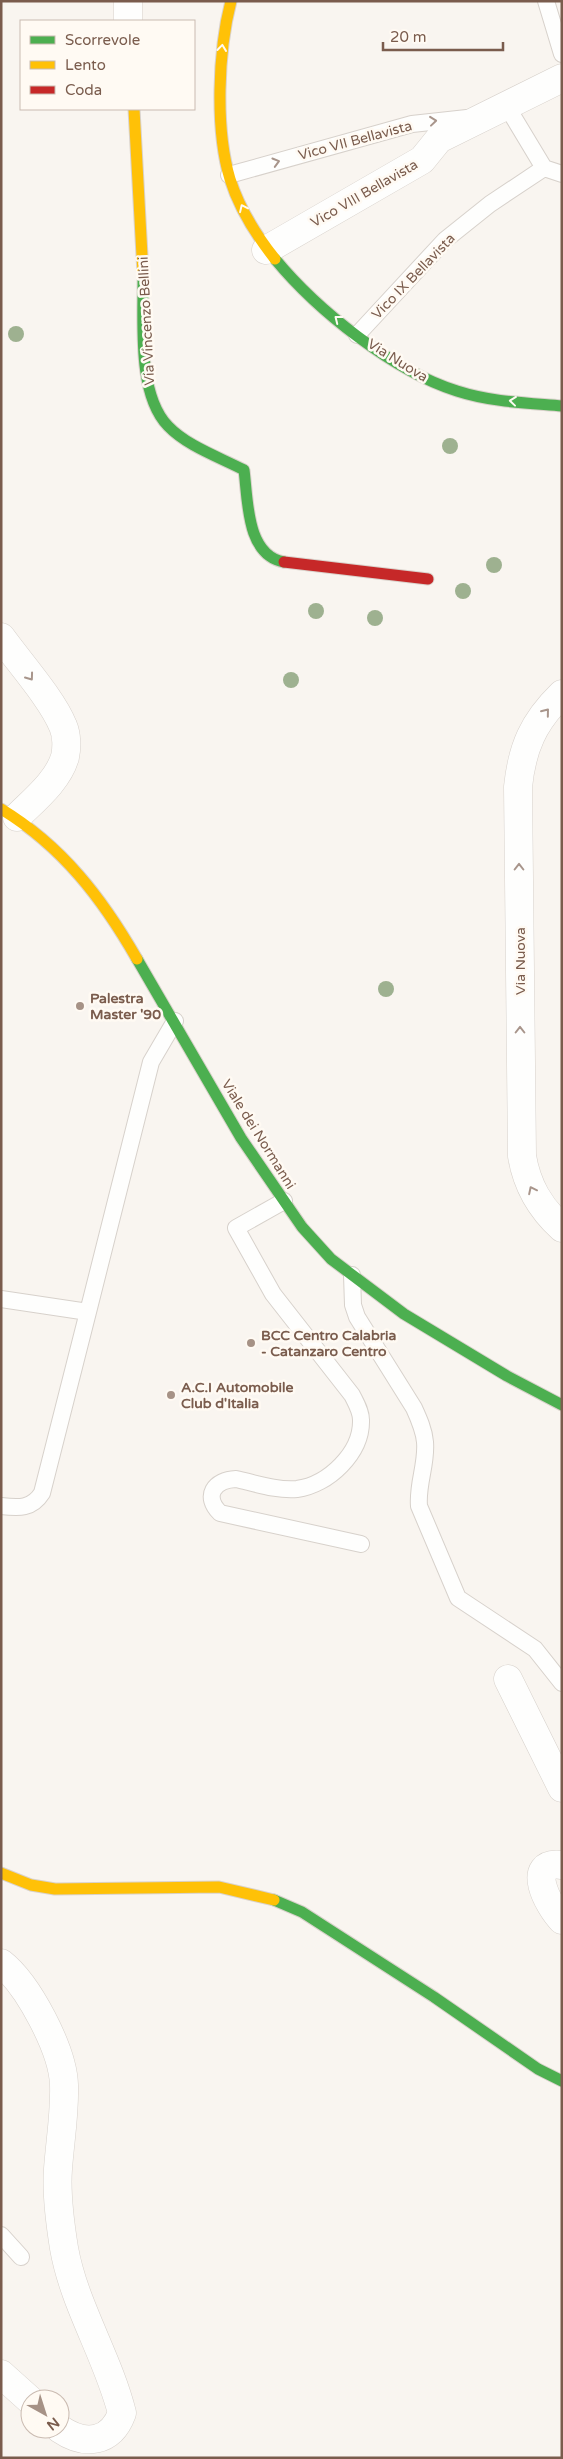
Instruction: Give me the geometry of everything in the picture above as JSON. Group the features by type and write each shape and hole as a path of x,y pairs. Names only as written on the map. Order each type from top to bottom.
{"street":[{"path":"128,1 128,20"},
{"name":"Via Nuova","path":"231,1 224,30 220,87 223,134 230,175 250,224 266,250 289,277 313,300 357,334 419,376 457,391 489,399 562,406"},
{"name":"Vico VIII Bellavista","path":"266,250 422,160 439,139 562,78"},
{"name":"Via Vincenzo Bellini","path":"134,110 146,382 160,414 167,425 183,438 244,470 254,536 261,548 270,556 281,562 428,579"},
{"path":"1,637 64,727 67,746 64,758 55,777 9,813"},
{"name":"Via Nuova","path":"562,694 537,723 526,744 520,764 518,797 522,1156 525,1174 533,1193 545,1213 562,1228"},
{"name":"Viale dei Normanni","path":"9,813 59,852 92,888 112,916 175,1021 241,1138 302,1227 330,1259 404,1314 507,1376 562,1405"},
{"path":"508,1679 562,1788"},
{"path":"562,1865 554,1864 547,1867 542,1873 540,1881 551,1906 562,1920"},
{"path":"1,1873 31,1884 55,1889 218,1887 276,1900 302,1912 434,1997 538,2069 562,2081"},
{"path":"1,1962 22,1984 34,2002 57,2054 64,2083 58,2171 64,2249 70,2274 122,2413 118,2424 110,2434 100,2438 88,2439 70,2435"},
{"path":"1,2374 20,2391"}],"lane":[{"path":"546,1 562,54"},
{"name":"Vico VII Bellavista","path":"230,175 412,124 495,111"},
{"path":"495,111 544,168 562,174"},
{"name":"Vico IX Bellavista","path":"357,334 445,240 490,204 544,168"},
{"path":"1,1506 21,1508 30,1505 42,1493 151,1062 175,1021"},
{"path":"284,1201 236,1228 273,1294 352,1395 358,1406 361,1419 360,1434 354,1449 345,1460 320,1481 295,1489 227,1479 218,1484 211,1499 220,1513 360,1544"},
{"path":"352,1275 357,1317 414,1408 421,1424 425,1442 425,1456 418,1491 419,1506 454,1590 466,1605 535,1649 562,1683"},
{"path":"1,1299 88,1312"},
{"path":"1,2235 21,2257"}],"traffic: fast":[{"path":"275,259 334,318 382,354 407,369 433,382 470,395 509,402 562,406"},
{"path":"143,274 143,332 146,375 158,412 168,426 184,439 244,470 248,510 256,538 262,549 272,557 284,562"},
{"path":"137,959 241,1138 302,1227 331,1259 404,1314 507,1376 562,1405"},
{"path":"274,1900 302,1912 434,1997 538,2069 562,2081"}],"traffic: slow":[{"path":"231,1 223,43 220,90 220,114 225,159 230,179 243,211 275,259"},
{"path":"134,110 143,274"},
{"path":"1,809 43,839 79,875 110,915 137,959"},
{"path":"1,1873 31,1885 55,1889 219,1887 274,1900"}],"traffic: jam":[{"path":"284,562 428,579"}],"place":[{"name":"Palestra Master '90","path":"80,1006"},
{"name":"BCC Centro Calabria - Catanzaro Centro","path":"251,1343"},
{"name":"A.C.I Automobile Club d'Italia","path":"171,1395"}]}
